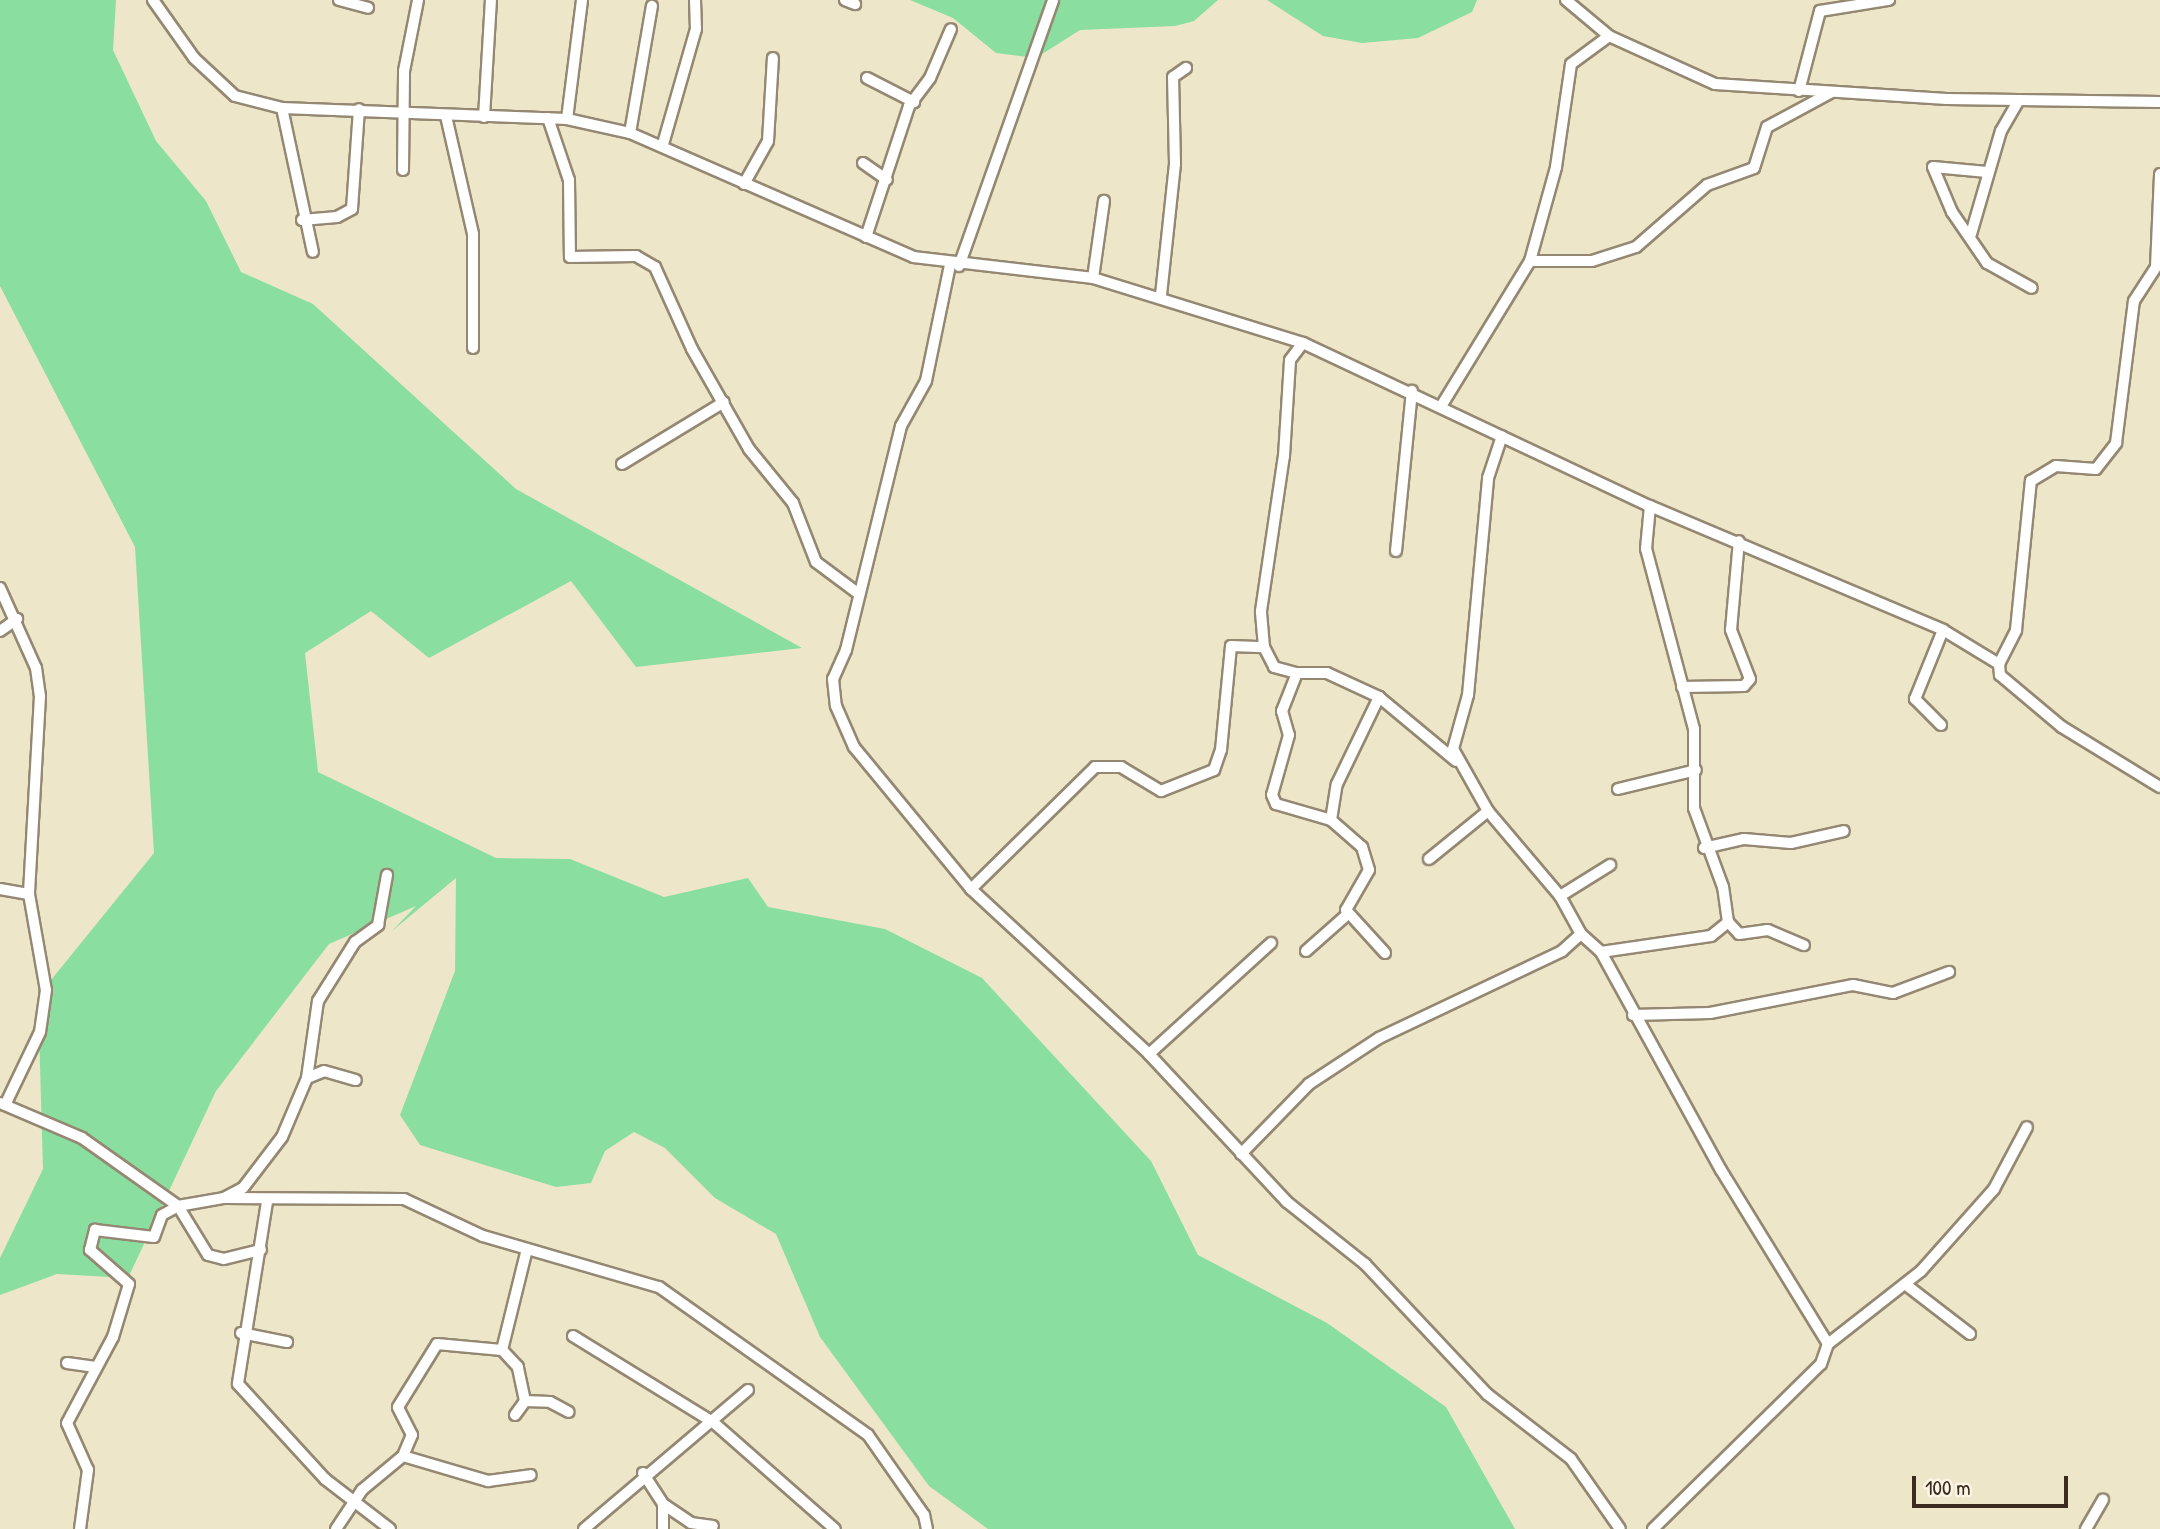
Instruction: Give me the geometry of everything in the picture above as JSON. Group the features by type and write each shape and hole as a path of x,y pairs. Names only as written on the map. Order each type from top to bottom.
{"street":[{"path":"153,0 194,58 235,96 282,108 567,119 629,133 663,144 744,184 866,237 954,265 1093,278 1161,295 1303,343 1443,403 1502,436 1650,506 1739,541 1943,630 1999,664"},
{"path":"339,0 368,8"},
{"path":"403,170 401,113 418,0"},
{"path":"484,117 491,0"},
{"path":"567,119 582,0"},
{"path":"663,144 696,29 695,0"},
{"path":"1053,0 954,265 926,381 901,426 859,594 833,679 836,706 854,747 971,890 1149,1054 1287,1202 1365,1264 1487,1394 1571,1459 1620,1529"},
{"path":"1566,0 1609,36 1715,84 1800,91 1835,90 2018,101 2160,102"},
{"path":"1800,91 1820,11 1889,0"},
{"path":"629,133 652,6"},
{"path":"866,237 914,102 951,29"},
{"path":"1443,403 1530,261 1556,167 1571,64 1609,36"},
{"path":"744,184 768,141 773,58"},
{"path":"1161,295 1175,164 1173,77 1186,68"},
{"path":"867,78 914,102"},
{"path":"1530,261 1592,261 1636,247 1707,185 1754,168 1767,127 1835,90"},
{"path":"1970,233 1987,172 2018,101"},
{"path":"282,108 302,220 313,252"},
{"path":"302,220 337,217 352,209 359,109"},
{"path":"446,116 473,234 472,348"},
{"path":"548,118 569,180 570,257 636,257 655,267 692,349 749,449 793,503 816,562 859,594"},
{"path":"863,163 887,180"},
{"path":"1987,172 1933,167 1952,212 1996,272 2032,288"},
{"path":"2160,174 2156,267 2134,301 2116,443 2096,469 2056,466 2031,481 2015,630 1999,664 2000,675 2062,727 2160,788"},
{"path":"1093,278 1104,201"},
{"path":"1303,343 1290,360 1284,456 1261,611 1264,647 1274,667 1297,673 1327,673 1379,697 1457,764"},
{"path":"1396,551 1412,391"},
{"path":"622,464 724,402"},
{"path":"1502,436 1488,478 1476,641 1452,749 1457,764 1488,811 1560,896 1581,934 1601,952 1633,1014 1828,1344"},
{"path":"1650,506 1646,549 1682,687 1696,769 1694,808 1704,848 1723,887 1728,922 1740,934 1768,930 1804,945"},
{"path":"1682,687 1744,685 1750,679 1730,618 1739,541"},
{"path":"0,588 17,620 40,696 29,894 46,989 44,1020 3,1104 82,1138 178,1206 208,1255 224,1259 261,1250"},
{"path":"0,631 17,620"},
{"path":"1941,725 1915,699 1943,630"},
{"path":"971,890 1095,767 1121,767 1161,791 1214,770 1222,750 1231,646 1264,647"},
{"path":"1297,673 1282,711 1289,735 1272,795 1276,804 1331,820 1368,856 1369,870 1350,897 1349,914 1306,951"},
{"path":"1331,820 1337,784 1379,697"},
{"path":"1618,789 1696,769"},
{"path":"1429,859 1488,811"},
{"path":"1704,848 1744,839 1791,843 1844,831"},
{"path":"1560,896 1610,865"},
{"path":"224,1198 243,1188 282,1137 307,1077 318,1001 355,942 378,925 387,875"},
{"path":"0,888 29,894"},
{"path":"1349,914 1385,953"},
{"path":"1601,952 1711,936 1728,922"},
{"path":"1241,1154 1309,1084 1379,1038 1562,951 1581,934"},
{"path":"1149,1054 1271,943"},
{"path":"1633,1014 1710,1013 1853,985 1893,992 1949,972"},
{"path":"307,1077 324,1071 356,1080"},
{"path":"1653,1529 1821,1364 1828,1344 1905,1284 1994,1189 2027,1127"},
{"path":"80,1529 88,1470 67,1423 94,1367 113,1337 129,1284 90,1250 95,1230 154,1237 162,1215 178,1206 224,1198 267,1202 404,1199 527,1250 659,1287 840,1410 895,1470 927,1529"},
{"path":"267,1202 261,1250 241,1333 238,1384 250,1404 352,1503 370,1509 390,1529"},
{"path":"502,1350 527,1250"},
{"path":"1905,1284 1970,1334"},
{"path":"241,1333 287,1342"},
{"path":"573,1336 713,1422 835,1529"},
{"path":"336,1529 352,1503 403,1456 412,1435 398,1407 437,1344 502,1350 518,1367 526,1401"},
{"path":"67,1363 94,1367"},
{"path":"584,1529 643,1473 713,1422 748,1390"},
{"path":"526,1401 550,1402 569,1412"},
{"path":"515,1415 526,1401"},
{"path":"403,1456 488,1481 531,1475"},
{"path":"643,1473 663,1504 691,1523 713,1526"},
{"path":"2086,1529 2103,1500"},
{"path":"663,1504 663,1529"}],"green space":[{"path":"0,0 116,0 113,50 156,141 206,201 241,272 313,304 516,489 802,648 636,667 571,581 429,658 371,611 305,653 318,772 496,858 570,859 664,897 748,878 768,907 885,929 982,978 1151,1161 1198,1255 1327,1323 1446,1407 1515,1529 988,1529 929,1486 820,1337 776,1234 715,1198 665,1148 634,1132 605,1151 591,1183 556,1187 420,1145 400,1115 455,971 456,878 392,931 416,906 329,944 216,1091 128,1278 57,1274 0,1295 0,1258 43,1169 38,996 154,853 135,547 0,286"},
{"path":"910,0 1218,0 1194,21 1175,26 1080,30 1036,58 996,53 953,18"},
{"path":"1267,0 1477,0 1472,12 1418,38 1362,43 1323,36"}]}
